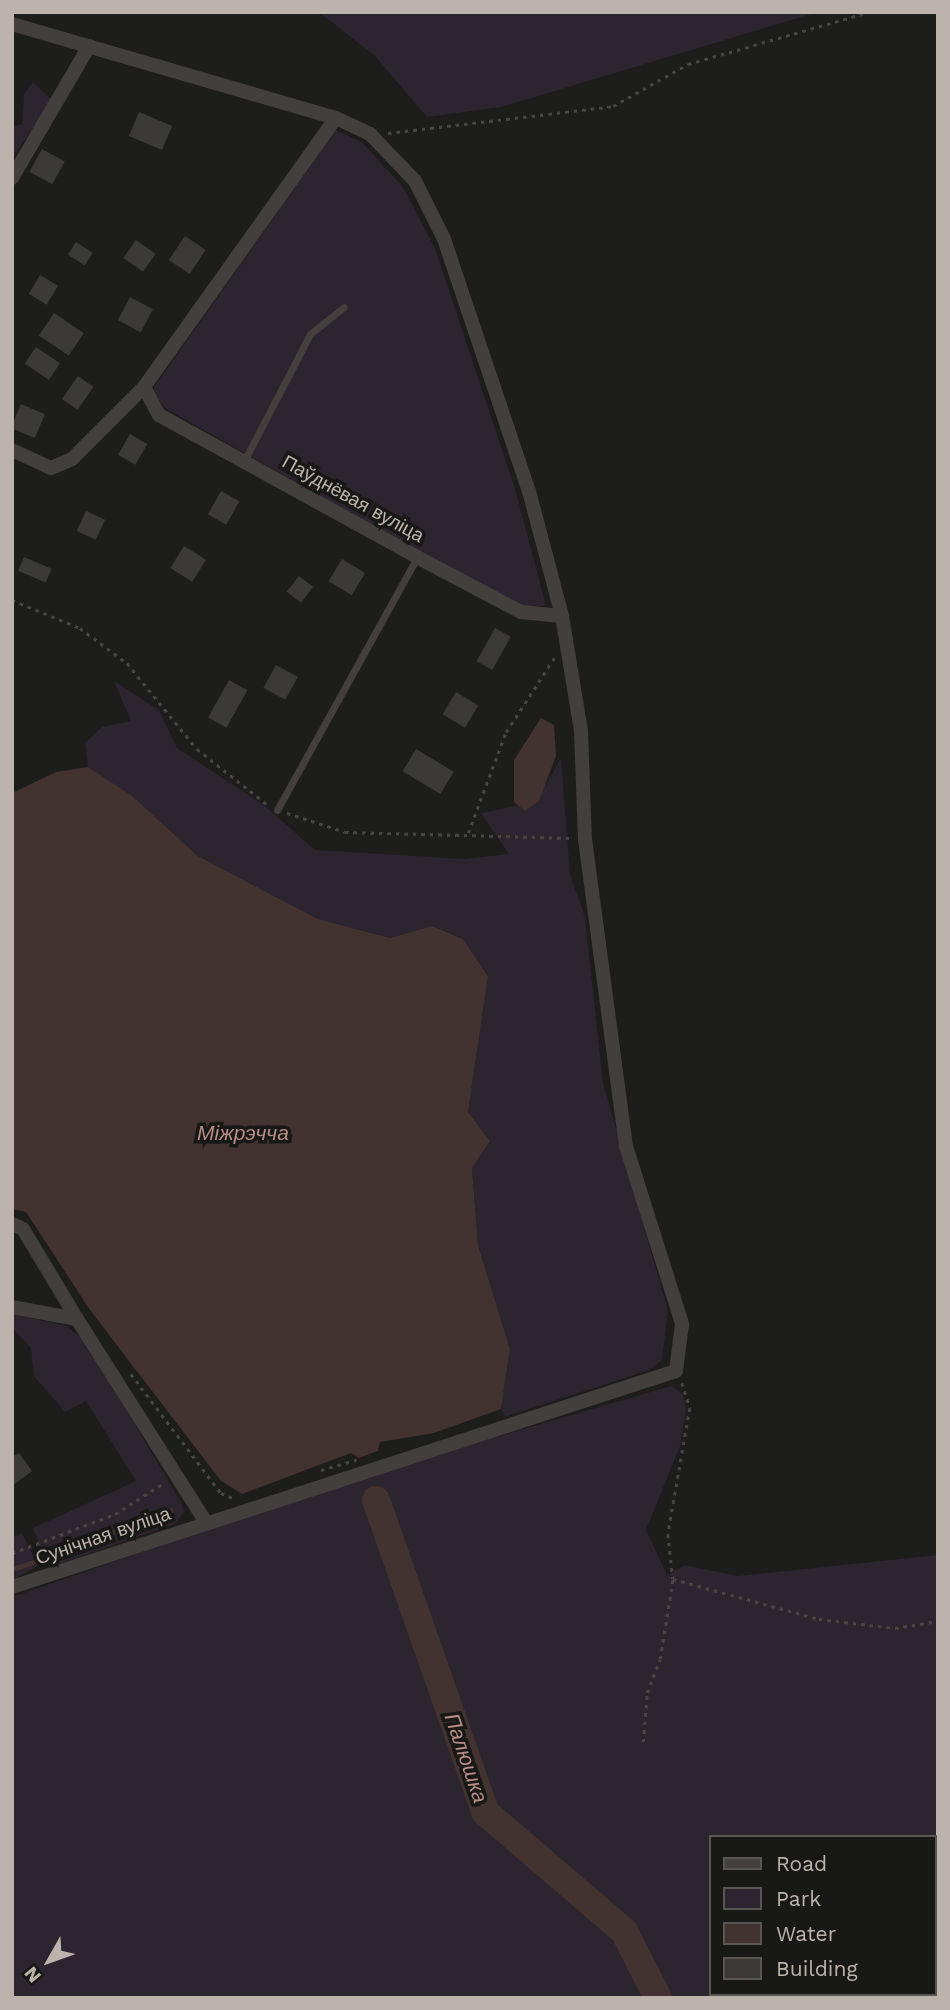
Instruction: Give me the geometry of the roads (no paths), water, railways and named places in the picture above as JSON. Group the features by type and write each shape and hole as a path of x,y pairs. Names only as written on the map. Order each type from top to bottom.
{"street":[{"path":"12,24 336,118 370,134 415,181 444,239 529,491 562,616"},
{"path":"12,178 89,46"},
{"path":"12,450 51,468 72,459 144,387 336,118"},
{"name":"Паўднёвая вуліца","path":"144,387 159,415 418,557 521,612 562,616"},
{"name":"Сунічная вуліца","path":"12,1587 205,1522 676,1371 681,1324 626,1146 585,839 582,731 562,616"},
{"path":"12,1224 23,1229 205,1522"},
{"path":"12,1307 77,1319"}],"lane":[{"path":"244,461 310,334 345,307"},
{"path":"276,810 418,557"}],"water":[{"path":"541,718 554,725 556,756 539,801 525,811 514,802 514,760"},
{"name":"Міжрэчча","path":"88,767 131,795 198,856 318,919 390,938 432,926 463,939 488,976 468,1112 490,1141 472,1168 478,1245 510,1349 501,1409 434,1433 380,1442 378,1451 359,1458 351,1453 242,1494 221,1481 90,1310 26,1212 12,1209 12,793 56,772"},
{"path":"383,1498 399,1533 389,1546 376,1539 367,1510"}],"waterway":[{"name":"Палюшка","path":"376,1500 485,1812 624,1931 658,1998"},
{"path":"50,1556 171,1510"},
{"path":"12,1569 33,1562"}]}
